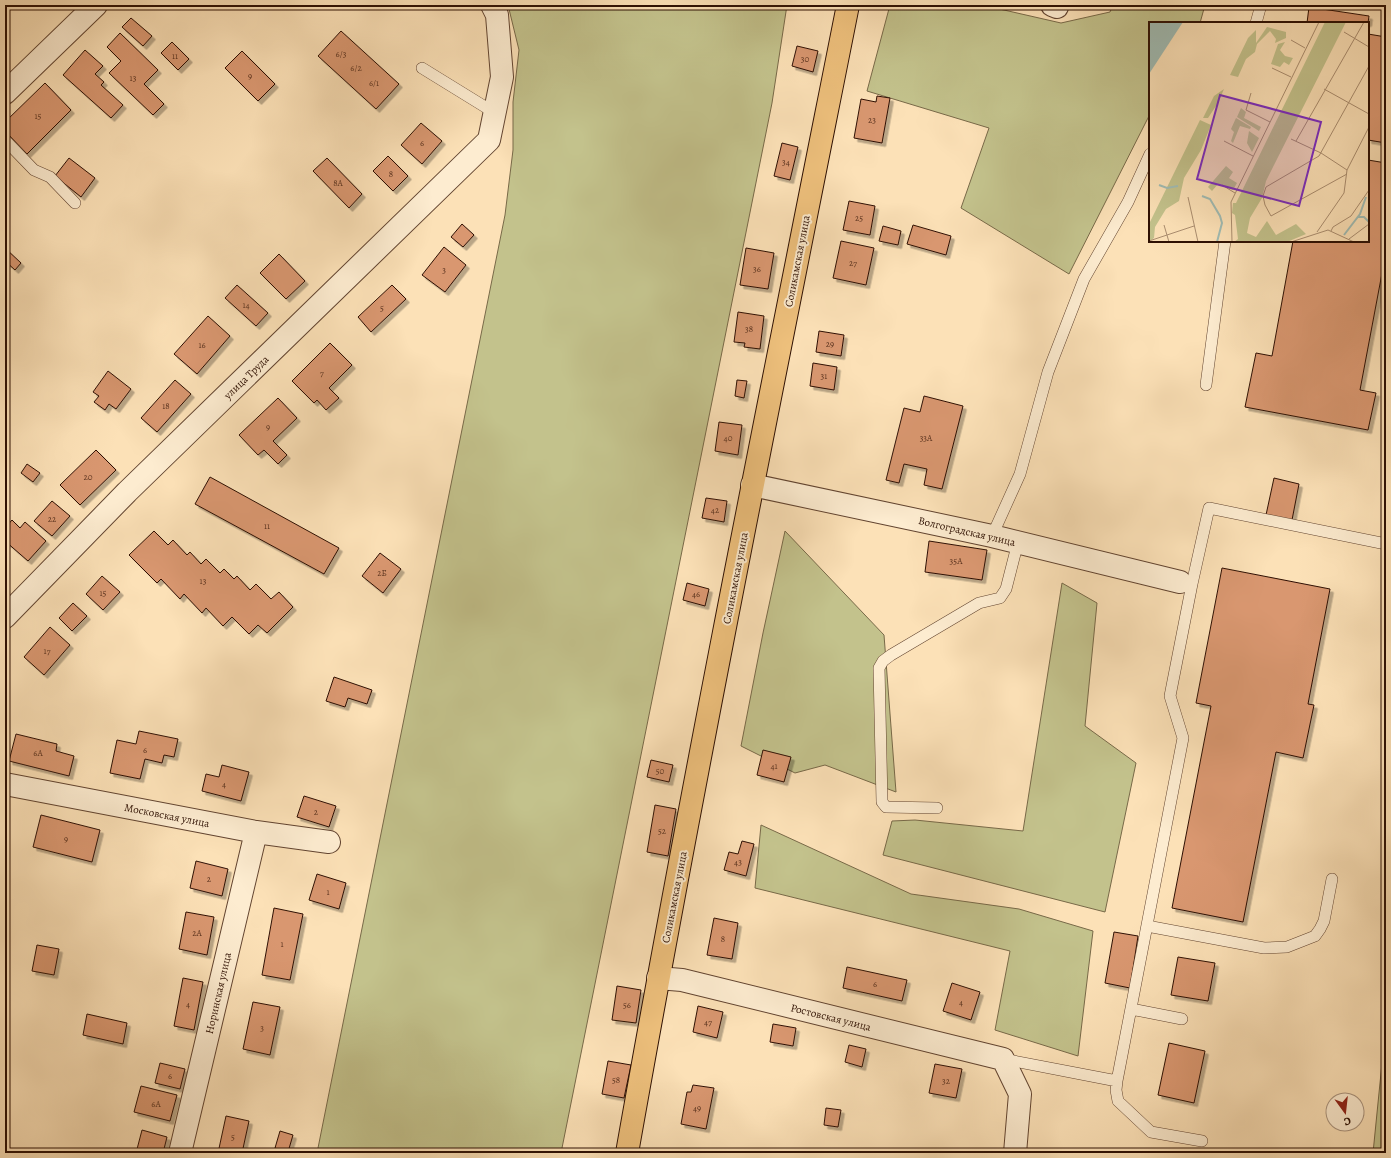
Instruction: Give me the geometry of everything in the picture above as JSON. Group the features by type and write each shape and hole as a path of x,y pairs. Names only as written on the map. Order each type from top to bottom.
{"main road":[{"name":"Соликамская улица","path":"627,1153 658,978 752,485 848,5"}],"street":[{"path":"5,93 96,5"},
{"path":"492,5 496,15 502,77 495,113"},
{"name":"улица Труда","path":"5,617 127,492 489,140 495,113"},
{"name":"Волгоградская улица","path":"752,485 992,536 1186,583"},
{"name":"Московская улица","path":"5,784 256,832 329,842"},
{"name":"Норинская улица","path":"180,1153 256,832"},
{"name":"Ростовская улица","path":"658,978 682,980 1003,1059"},
{"path":"1003,1059 1020,1094 1015,1153"}],"lane":[{"path":"1256,22 1260,5"},
{"path":"422,68 495,113"},
{"path":"5,140 34,170 50,177 76,203"},
{"path":"992,536 1020,474 1048,372 1084,278 1128,202 1149,156"},
{"path":"1206,385 1225,242"},
{"path":"1202,1142 1151,1132 1118,1101 1116,1090 1183,738 1170,696 1186,583 1209,508 1386,544"},
{"path":"937,808 894,809 886,808 882,802 879,668 883,661 891,654 978,602 1000,598 1006,589 1018,542"},
{"path":"1147,926 1264,948 1287,947 1315,936 1320,929 1324,921 1332,879"},
{"path":"1131,1009 1182,1019"},
{"path":"1003,1059 1117,1081"}],"shaded area":[{"path":"508,5 787,5 772,103 561,1153 317,1153 505,215 513,150 513,102 519,50"},
{"path":"890,5 982,5 1061,23 1110,12 1113,5 1205,5 1200,22 1149,22 1149,116 1069,274 961,208 989,128 867,91"},
{"path":"785,531 884,635 896,792 825,765 795,773 741,746"},
{"path":"1062,583 1097,603 1085,726 1136,763 1105,912 883,855 892,821 915,820 1023,831"},
{"path":"761,825 911,894 1019,909 1093,931 1078,1056 995,1030 1010,951 755,888"},
{"path":"1386,1039 1386,1153 1373,1153 1384,1043"}],"building":[{"path":"1309,7 1369,16 1368,22 1307,22"},
{"path":"131,18 152,36 143,46 122,27"},
{"path":"341,31 399,84 376,109 318,56"},
{"path":"120,33 158,70 144,84 164,104 153,115 109,73 121,61 107,47"},
{"path":"1369,34 1386,37 1386,143 1369,140"},
{"path":"172,42 189,59 178,70 161,53"},
{"path":"797,46 818,51 813,72 792,66"},
{"path":"85,50 103,66 95,74 104,82 101,85 123,105 111,118 63,75"},
{"path":"242,51 275,84 258,101 225,68"},
{"path":"45,83 71,110 27,154 5,131 5,122"},
{"path":"877,96 890,98 882,143 854,138 861,99 876,102"},
{"path":"421,123 442,141 422,164 401,145"},
{"path":"782,143 798,147 790,180 774,176"},
{"path":"388,156 408,176 393,191 373,171"},
{"path":"69,158 95,178 81,197 55,176"},
{"path":"327,158 362,194 349,208 313,171"},
{"path":"1369,160 1386,163 1386,252 1360,390 1376,393 1368,430 1245,407 1256,353 1272,356 1293,242 1369,242"},
{"path":"849,201 875,206 870,235 843,230"},
{"path":"462,224 474,235 463,247 451,237"},
{"path":"913,225 951,236 946,255 907,244"},
{"path":"883,226 901,231 898,245 879,241"},
{"path":"841,241 874,248 866,285 833,278"},
{"path":"444,247 466,265 445,292 422,275"},
{"path":"5,248 21,263 15,270 5,261"},
{"path":"746,248 774,253 768,289 740,285"},
{"path":"279,254 305,281 286,299 260,273"},
{"path":"237,285 268,313 256,326 225,298"},
{"path":"392,285 406,299 371,332 358,317"},
{"path":"738,312 764,316 760,349 744,347 745,343 734,342"},
{"path":"208,316 230,336 197,374 174,354"},
{"path":"819,331 844,335 841,356 816,352"},
{"path":"330,343 352,365 329,388 339,398 326,410 317,400 314,403 292,381"},
{"path":"813,363 837,367 834,390 810,386"},
{"path":"108,371 131,389 116,409 109,404 105,410 94,402 99,396 93,392"},
{"path":"175,380 191,394 157,432 141,418"},
{"path":"737,380 747,381 744,398 735,396"},
{"path":"924,396 963,406 942,489 924,485 927,469 904,464 899,483 886,480 904,408 920,412"},
{"path":"278,398 297,418 273,441 287,455 278,464 264,450 258,455 239,435"},
{"path":"719,422 742,425 738,455 715,451"},
{"path":"96,450 116,470 80,505 60,485"},
{"path":"27,464 40,473 33,482 21,473"},
{"path":"210,477 339,548 324,574 195,504"},
{"path":"1274,478 1299,484 1292,520 1266,515"},
{"path":"706,498 727,501 724,522 702,518"},
{"path":"52,501 70,516 52,536 34,521"},
{"path":"12,520 20,528 25,522 46,541 28,561 5,541 5,528"},
{"path":"154,531 168,545 173,540 187,555 190,552 201,564 206,559 220,573 224,569 234,579 237,576 250,590 256,584 271,599 279,592 293,607 267,633 258,625 249,634 232,617 223,626 206,608 202,613 184,594 180,599 161,579 157,583 129,555"},
{"path":"929,541 987,550 982,580 925,572"},
{"path":"380,553 401,569 383,593 362,576"},
{"path":"1222,568 1330,589 1308,704 1314,705 1303,758 1276,752 1243,922 1172,908 1211,706 1196,703"},
{"path":"102,576 120,592 103,610 86,594"},
{"path":"687,583 709,589 705,606 683,600"},
{"path":"73,603 87,616 72,631 59,618"},
{"path":"50,627 70,645 44,675 24,657"},
{"path":"334,677 372,690 367,704 348,698 345,707 326,701"},
{"path":"139,731 178,739 174,757 164,755 162,763 145,759 140,779 110,773 117,740 136,744"},
{"path":"16,734 57,744 56,751 74,756 69,776 9,761"},
{"path":"763,750 791,757 784,782 757,775"},
{"path":"651,760 673,765 669,782 647,777"},
{"path":"222,765 249,772 241,801 202,791 206,774 219,777"},
{"path":"304,796 336,806 329,827 297,817"},
{"path":"655,805 676,809 668,856 647,852"},
{"path":"41,815 100,830 92,862 33,847"},
{"path":"742,841 754,844 746,876 724,870 729,852 738,854"},
{"path":"196,861 228,869 222,896 190,888"},
{"path":"317,874 346,883 339,909 309,900"},
{"path":"274,908 303,914 290,980 262,975"},
{"path":"186,912 214,917 207,955 179,949"},
{"path":"714,918 738,923 732,959 707,955"},
{"path":"1114,932 1138,936 1130,988 1105,983"},
{"path":"37,945 59,949 54,975 32,971"},
{"path":"1178,957 1215,963 1208,1001 1171,995"},
{"path":"847,967 907,980 902,1001 843,988"},
{"path":"183,978 203,982 194,1030 174,1026"},
{"path":"952,983 980,992 971,1020 943,1011"},
{"path":"617,986 641,990 636,1023 612,1020"},
{"path":"253,1002 280,1007 270,1055 243,1049"},
{"path":"698,1006 723,1012 717,1038 693,1032"},
{"path":"87,1014 127,1023 123,1044 83,1035"},
{"path":"773,1024 796,1028 793,1046 770,1042"},
{"path":"1169,1043 1205,1051 1194,1103 1158,1095"},
{"path":"849,1045 866,1049 862,1067 845,1062"},
{"path":"608,1061 631,1065 624,1098 602,1094"},
{"path":"160,1063 185,1069 180,1089 155,1083"},
{"path":"935,1064 962,1069 956,1098 929,1093"},
{"path":"693,1085 714,1088 706,1129 681,1124 687,1092 691,1092"},
{"path":"141,1086 177,1095 170,1121 134,1112"},
{"path":"826,1108 841,1110 838,1127 824,1125"},
{"path":"226,1116 249,1121 242,1153 218,1153"},
{"path":"142,1130 167,1137 163,1153 136,1153"},
{"path":"280,1131 293,1135 288,1152 275,1148"}]}
